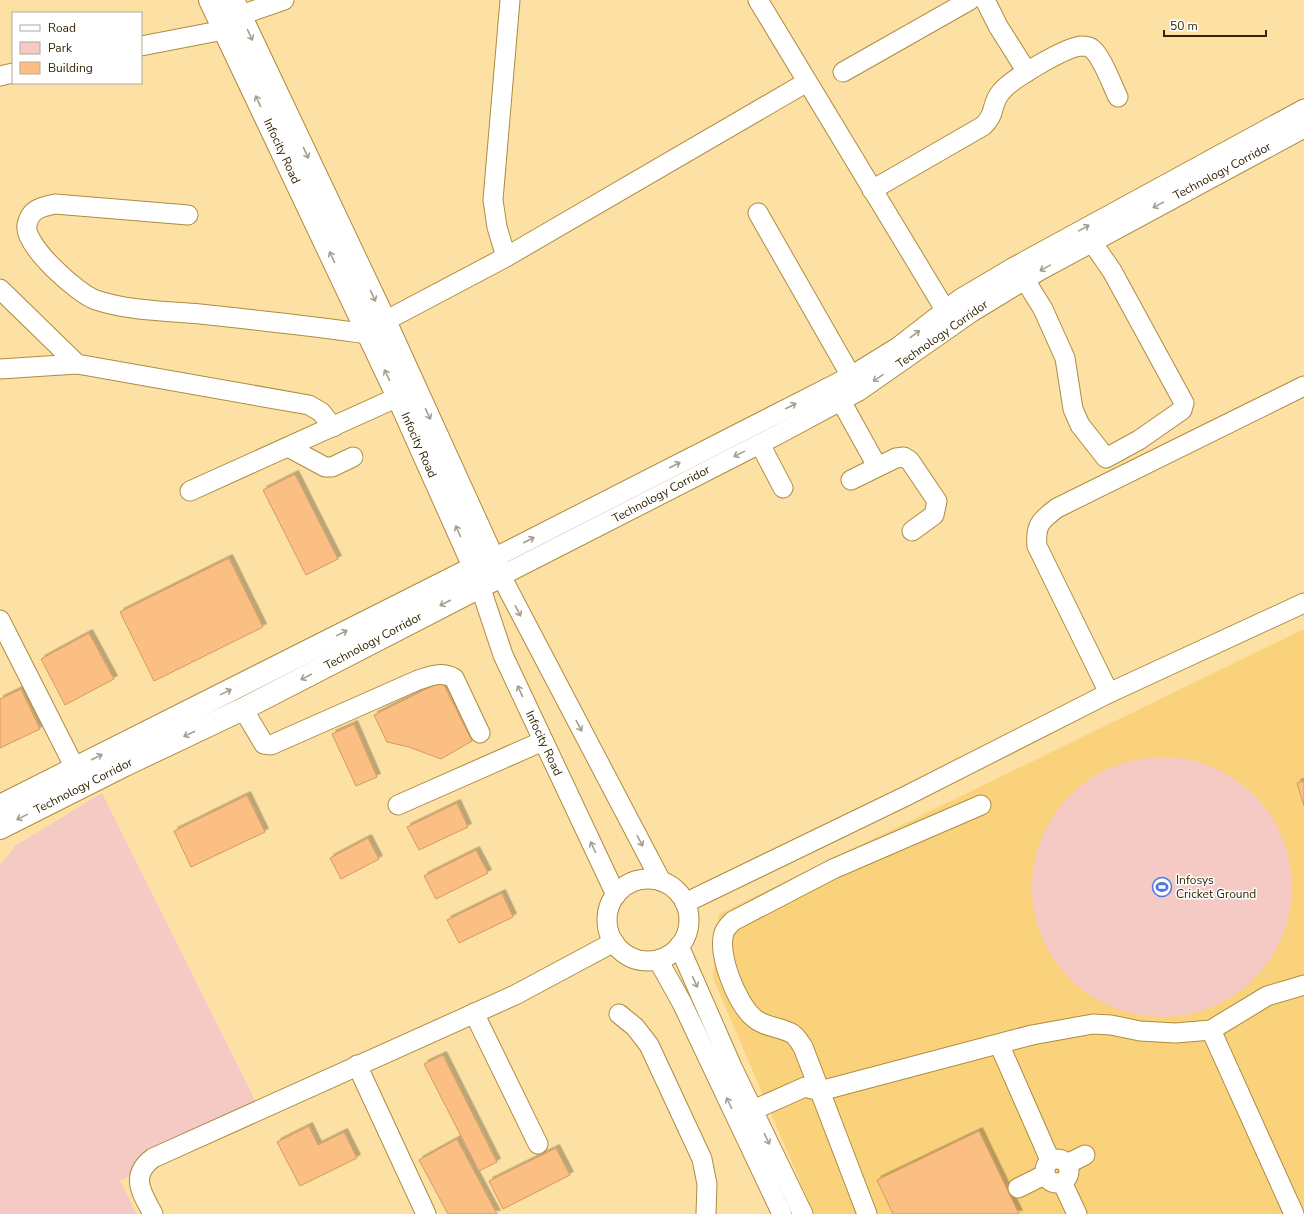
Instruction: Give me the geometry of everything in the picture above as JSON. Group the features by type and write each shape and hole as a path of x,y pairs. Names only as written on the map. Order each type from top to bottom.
{"main road":[{"name":"Infocity Road","path":"210,0 398,397 477,576"},
{"name":"Infocity Road","path":"237,8 385,320 498,567"},
{"path":"0,806 75,768 498,567"},
{"name":"Technology Corridor","path":"0,828 125,765 243,709 477,576"}],"street":[{"path":"237,8 284,0"},
{"path":"506,258 497,227 493,200 510,0"},
{"path":"758,0 950,318"},
{"path":"844,72 970,0"},
{"path":"985,0 998,26 1027,72"},
{"path":"142,46 224,30"},
{"path":"872,190 983,126 991,119 994,111 995,100 1005,87 1027,72 1073,48 1082,46 1091,48 1099,58 1118,97"},
{"path":"0,76 12,73"},
{"path":"385,320 506,258 807,82"},
{"path":"498,567 851,376 898,347 950,318 960,299 1007,271 1088,225 1304,110"},
{"name":"Technology Corridor","path":"498,567 760,444 841,401 859,391 950,318 1024,280 1304,128"},
{"path":"188,215 55,204 38,207 30,215 26,227 29,237 42,256 82,293 95,300 125,307 287,323 368,334"},
{"path":"758,213 851,376"},
{"path":"1024,280 1043,309 1065,358 1073,409 1080,425 1106,458 1139,440 1182,410 1184,403 1112,271 1092,242"},
{"path":"0,289 77,364"},
{"path":"0,369 77,364 296,402 309,405 321,412 333,427"},
{"path":"1109,693 1037,546 1036,532 1043,519 1057,508 1304,386"},
{"path":"190,491 398,397"},
{"path":"841,401 877,466"},
{"path":"760,444 783,488"},
{"path":"288,447 325,466 332,467 353,457"},
{"path":"851,480 896,458 904,457 910,461 937,501 934,515 912,531"},
{"name":"Infocity Road","path":"498,567 661,882"},
{"name":"Infocity Road","path":"477,576 502,655 616,895"},
{"path":"685,903 906,796 1109,693 1304,602"},
{"path":"0,620 75,768"},
{"path":"243,709 264,744 271,745 418,680 438,674 446,674 454,678 480,733"},
{"path":"398,805 543,741"},
{"path":"867,1214 803,1047 792,1033 772,1027 754,1018 742,1003 724,964 722,948 724,932 733,921 833,869 980,805"},
{"path":"648,880 661,882 675,890 685,903 688,914 686,936 670,955 658,960 646,961 633,959 624,954 614,942 608,928 607,916 610,905 616,895 625,886 636,881 648,880"},
{"path":"153,1214 138,1181 140,1174 150,1161 357,1065 515,995 614,942"},
{"path":"679,946 733,1069 803,1214"},
{"path":"658,960 682,1003 782,1214"},
{"path":"753,1110 805,1087 820,1091 999,1044 1093,1024 1162,1032 1210,1030 1267,996 1304,985"},
{"path":"474,1013 538,1144"},
{"path":"619,1014 635,1027 649,1046 702,1159 707,1184 706,1214"},
{"path":"1210,1030 1294,1214"},
{"path":"999,1044 1054,1166 1051,1182 1062,1182 1077,1214"},
{"path":"357,1065 426,1214"},
{"path":"1018,1188 1054,1166 1085,1155"}],"shaded area":[{"path":"1304,629 1304,1214 814,1214 713,978 719,914"}],"green space":[{"name":"Infosys Cricket Ground","path":"1162,757 1187,760 1212,767 1234,779 1254,795 1270,815 1282,837 1289,862 1292,887 1289,912 1282,937 1270,959 1254,979 1234,995 1212,1007 1187,1014 1162,1017 1137,1014 1112,1007 1090,995 1070,979 1054,959 1042,937 1035,912 1032,887 1035,862 1042,837 1054,815 1070,795 1090,779 1112,767 1137,760"},
{"path":"102,793 258,1106 120,1181 137,1214 0,1214 0,866 15,846"}],"building":[{"path":"295,474 338,559 306,575 263,490"},
{"path":"229,558 263,627 154,681 120,612"},
{"path":"89,633 114,679 65,705 41,659"},
{"path":"442,681 472,741 441,759 409,747 387,742 374,715"},
{"path":"21,689 40,729 0,748 0,699"},
{"path":"354,724 377,777 356,786 332,734"},
{"path":"1304,781 1304,806 1297,783"},
{"path":"247,795 265,832 191,867 174,831"},
{"path":"457,803 468,827 419,850 407,827"},
{"path":"368,838 379,859 341,879 330,858"},
{"path":"476,850 488,873 436,899 424,876"},
{"path":"502,893 513,917 459,943 447,920"},
{"path":"443,1055 497,1162 479,1171 424,1064"},
{"path":"309,1126 318,1145 344,1132 357,1158 300,1186 277,1142"},
{"path":"979,1131 1019,1214 893,1214 877,1180"},
{"path":"457,1139 497,1214 448,1214 419,1160"},
{"path":"556,1148 570,1175 503,1209 489,1181"}],"place":[{"name":"Infosys Cricket Ground","path":"1162,887"}]}
